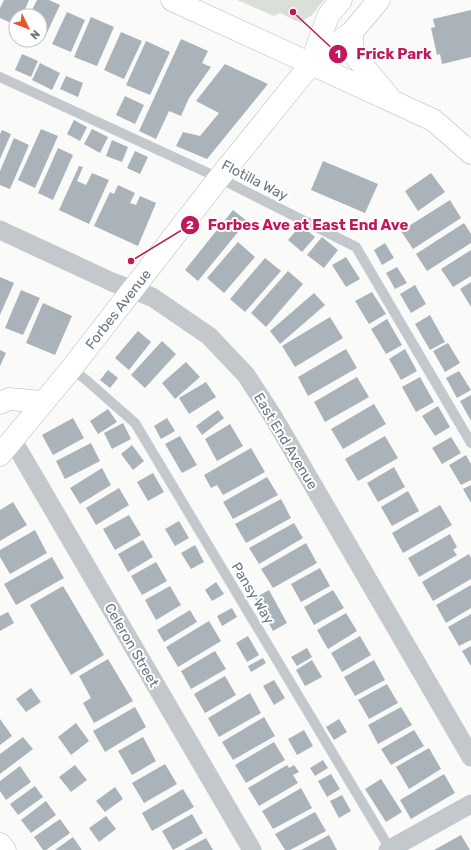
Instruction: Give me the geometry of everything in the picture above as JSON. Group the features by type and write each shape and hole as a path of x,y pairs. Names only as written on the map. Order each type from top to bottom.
{"main road":[{"path":"172,0 433,120 471,153"},
{"name":"Forbes Avenue","path":"311,64 328,16 341,0"},
{"name":"Forbes Avenue","path":"6,447 71,369 219,178 311,64 352,32 378,0"},
{"path":"352,32 352,47 356,57 394,102"},
{"path":"3,398 42,402"},
{"path":"0,844 5,850"}],"street":[{"name":"East End Avenue","path":"0,230 133,290 152,297 209,336 246,375 278,425 471,757"},
{"name":"Celeron Street","path":"6,447 252,850"},
{"path":"389,849 471,804"}],"lane":[{"name":"Flotilla Way","path":"0,76 219,178 356,247 471,443"},
{"name":"Pansy Way","path":"71,369 85,378 136,423 389,849"}],"shaded area":[{"path":"237,0 324,0 311,16 301,23 280,13 274,16"}],"building":[{"path":"4,0 29,0 26,8 8,8 8,22 0,18 0,8"},
{"path":"37,0 49,0 60,5 48,30 48,8 33,8"},
{"path":"471,10 471,57 442,64 440,54 437,55 431,28 435,27 433,19"},
{"path":"67,12 85,20 71,52 52,44"},
{"path":"91,17 114,27 97,66 74,57"},
{"path":"121,32 142,41 124,79 104,70"},
{"path":"181,39 208,51 202,63 211,67 189,98 181,116 169,111 156,139 139,131"},
{"path":"146,41 170,52 150,95 126,85"},
{"path":"22,54 38,61 31,77 15,70"},
{"path":"40,63 60,73 52,90 32,80"},
{"path":"225,64 268,84 207,159 176,146 183,132 200,136 219,113 196,101"},
{"path":"66,76 83,83 78,97 60,89"},
{"path":"125,96 144,105 135,124 116,115"},
{"path":"74,120 87,127 80,141 67,134"},
{"path":"41,129 58,136 35,188 18,180"},
{"path":"92,129 108,137 100,153 84,144"},
{"path":"2,130 11,134 0,159 0,134"},
{"path":"14,138 29,145 10,189 0,185 0,171"},
{"path":"112,140 128,147 122,162 106,156"},
{"path":"58,148 73,155 53,200 38,193"},
{"path":"135,151 148,157 140,174 127,168"},
{"path":"323,161 378,184 365,213 311,190"},
{"path":"79,166 83,167 77,181 86,185 92,173 109,180 89,224 59,210"},
{"path":"431,173 445,192 418,211 405,191"},
{"path":"118,185 135,193 130,203 136,205 140,196 156,203 138,246 94,226 110,192 114,194"},
{"path":"450,200 461,218 413,249 401,231"},
{"path":"233,210 247,221 198,281 185,270"},
{"path":"464,223 471,234 471,243 427,271 416,254"},
{"path":"301,225 315,237 302,252 288,240"},
{"path":"322,237 338,250 324,268 307,255"},
{"path":"238,242 255,257 224,293 207,278"},
{"path":"385,243 394,258 382,265 374,250"},
{"path":"471,250 471,276 453,287 441,269"},
{"path":"346,257 360,279 346,287 332,265"},
{"path":"265,258 281,271 245,312 230,299"},
{"path":"397,267 407,283 395,289 386,273"},
{"path":"288,271 303,284 266,327 251,313"},
{"path":"0,277 14,283 0,315"},
{"path":"471,282 471,307 460,289"},
{"path":"415,285 426,304 411,313 400,294"},
{"path":"21,290 40,298 23,335 5,328"},
{"path":"372,292 386,314 369,324 355,301"},
{"path":"314,293 325,305 280,344 270,331"},
{"path":"43,303 72,316 55,355 26,343"},
{"path":"430,315 445,342 430,350 415,324"},
{"path":"330,317 343,338 295,367 282,346"},
{"path":"387,319 402,345 386,354 371,329"},
{"path":"138,331 151,342 129,370 115,358"},
{"path":"162,341 176,354 145,388 131,375"},
{"path":"448,343 460,363 445,372 433,351"},
{"path":"346,349 357,368 308,396 298,377"},
{"path":"405,349 417,371 401,380 389,359"},
{"path":"0,350 6,353 0,366"},
{"path":"186,362 200,377 175,399 162,383"},
{"path":"108,370 118,378 110,388 100,380"},
{"path":"459,371 471,390 457,398 446,378"},
{"path":"357,377 369,397 325,422 314,402"},
{"path":"420,377 434,402 416,412 402,387"},
{"path":"206,382 216,397 189,414 179,398"},
{"path":"471,395 471,421 460,401"},
{"path":"374,404 386,424 343,449 331,429"},
{"path":"438,406 450,427 435,436 422,416"},
{"path":"108,409 117,422 98,434 90,421"},
{"path":"218,410 224,418 202,435 196,426"},
{"path":"73,418 84,438 53,455 42,435"},
{"path":"167,418 175,431 161,439 154,426"},
{"path":"123,423 131,439 112,449 104,433"},
{"path":"230,424 243,446 217,461 205,439"},
{"path":"180,436 197,465 182,473 165,444"},
{"path":"385,436 398,458 358,481 345,459"},
{"path":"451,437 461,453 442,464 432,448"},
{"path":"91,443 100,461 65,479 56,461"},
{"path":"132,445 144,461 133,470 121,454"},
{"path":"251,448 265,472 223,495 217,485 211,488 204,475"},
{"path":"466,455 471,464 471,480 461,485 449,465"},
{"path":"394,467 405,487 378,502 367,483"},
{"path":"102,468 111,485 80,504 70,488"},
{"path":"153,473 164,492 148,501 137,482"},
{"path":"267,477 278,495 233,519 223,502"},
{"path":"471,485 471,503 463,489"},
{"path":"119,488 129,505 96,525 86,508"},
{"path":"408,491 419,511 392,526 381,507"},
{"path":"281,499 291,518 246,543 235,524"},
{"path":"13,502 27,525 0,541 0,510"},
{"path":"440,505 452,525 403,553 392,533"},
{"path":"129,515 141,535 115,550 103,529"},
{"path":"179,521 189,538 175,546 165,529"},
{"path":"294,523 303,538 259,564 249,548"},
{"path":"35,530 47,553 10,574 0,557 0,550"},
{"path":"450,534 457,547 453,550 457,555 419,577 408,558"},
{"path":"143,540 153,557 128,572 118,554"},
{"path":"306,543 317,563 273,588 261,569"},
{"path":"195,545 204,562 191,569 181,553"},
{"path":"469,554 471,558 471,579 433,601 422,582"},
{"path":"52,557 64,578 16,605 4,584"},
{"path":"156,562 167,581 142,595 131,576"},
{"path":"320,568 330,586 301,602 291,584"},
{"path":"216,582 224,594 212,601 205,590"},
{"path":"471,585 471,608 446,623 436,605"},
{"path":"63,586 104,655 71,675 30,605"},
{"path":"170,586 181,605 156,620 145,600"},
{"path":"269,590 287,623 273,631 255,598"},
{"path":"333,590 344,608 314,625 304,607"},
{"path":"232,608 237,617 222,626 217,616"},
{"path":"190,610 197,622 164,642 157,630"},
{"path":"8,612 14,623 0,631 0,616"},
{"path":"346,613 357,631 328,649 317,630"},
{"path":"471,614 471,640 459,646 448,627"},
{"path":"209,621 221,641 178,667 166,647"},
{"path":"248,636 259,655 247,662 236,643"},
{"path":"360,636 371,655 342,672 331,653"},
{"path":"471,646 471,666 462,651"},
{"path":"307,648 312,657 297,666 291,657"},
{"path":"215,651 226,669 191,689 181,671"},
{"path":"263,658 266,663 251,672 248,666"},
{"path":"108,659 133,701 94,723 83,703 91,698 79,676"},
{"path":"312,660 322,677 305,686 296,670"},
{"path":"374,660 385,680 355,696 344,677"},
{"path":"225,676 236,695 205,713 194,694"},
{"path":"274,680 285,698 274,705 263,686"},
{"path":"387,684 398,703 369,719 358,700"},
{"path":"31,688 41,702 26,712 16,699"},
{"path":"250,693 261,713 219,737 208,718"},
{"path":"135,707 146,727 105,752 93,731"},
{"path":"401,707 412,725 378,744 368,725"},
{"path":"264,717 275,736 233,760 222,742"},
{"path":"0,719 12,736 0,745"},
{"path":"339,719 347,732 334,740 326,727"},
{"path":"76,723 89,741 71,755 58,737"},
{"path":"304,730 313,746 297,755 288,739"},
{"path":"414,730 424,746 391,765 381,749"},
{"path":"23,737 33,749 0,774 0,754"},
{"path":"143,737 156,761 132,775 118,751"},
{"path":"274,742 285,760 246,783 235,765"},
{"path":"429,748 441,769 409,789 396,767"},
{"path":"323,760 328,768 315,776 310,768"},
{"path":"165,764 177,784 144,803 132,783"},
{"path":"75,765 87,780 71,792 59,777"},
{"path":"287,765 289,768 294,765 299,772 293,775 298,783 259,806 248,788"},
{"path":"20,766 31,782 6,800 0,791 0,781"},
{"path":"331,774 340,789 327,797 318,781"},
{"path":"444,774 455,793 411,819 400,800"},
{"path":"381,779 402,812 386,822 365,789"},
{"path":"35,786 43,797 18,815 10,804"},
{"path":"115,787 123,799 105,812 96,801"},
{"path":"301,788 312,808 273,829 262,811"},
{"path":"183,789 194,807 152,831 142,813"},
{"path":"342,795 351,811 339,818 330,801"},
{"path":"46,801 56,815 31,833 21,820"},
{"path":"315,812 326,831 290,850 285,850 275,834"},
{"path":"192,814 203,833 173,850 162,831"},
{"path":"106,816 116,829 99,842 89,828"},
{"path":"60,819 70,833 46,850 43,850 34,837"},
{"path":"329,835 337,850 301,850"},
{"path":"461,835 470,850 434,850"},
{"path":"73,837 82,850 55,850"},
{"path":"206,838 213,850 184,850"}],"place":[{"name":"Frick Park","path":"293,12"},
{"name":"Forbes Ave at East End Ave","path":"131,261"}]}
